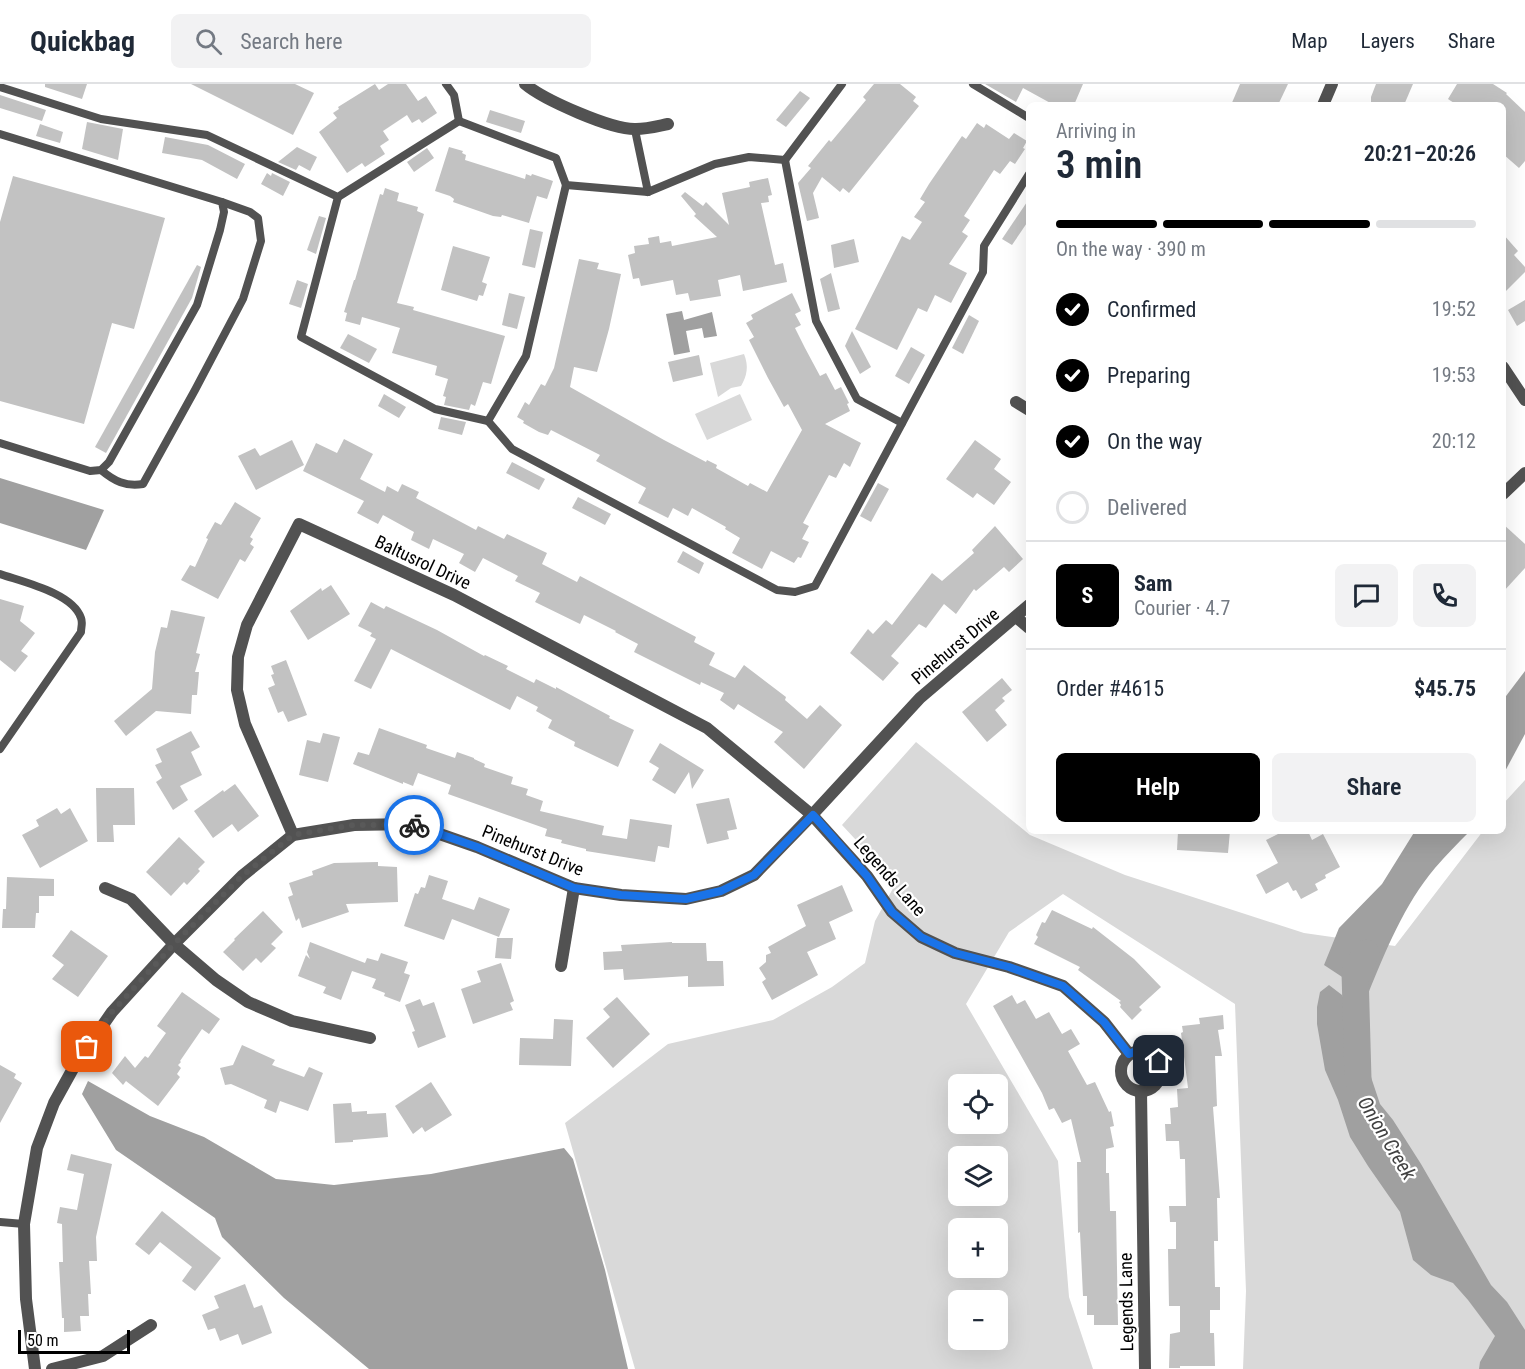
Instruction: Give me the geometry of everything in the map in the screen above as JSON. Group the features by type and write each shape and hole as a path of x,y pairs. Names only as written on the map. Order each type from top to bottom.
{"street":[{"path":"525,84 536,93 594,119 635,130 668,124"},
{"path":"1324,102 1332,84"},
{"path":"1506,372 1525,400"},
{"path":"1016,402 1026,408"},
{"path":"1506,491 1525,473"},
{"name":"Baltusrol Drive","path":"293,835 245,724 237,690 238,657 247,625 299,524 454,595 707,728 813,815"},
{"name":"Pinehurst Drive","path":"35,1369 26,1299 24,1224 37,1148 54,1103 75,1065 112,1012 174,944 242,876 293,835 354,825 411,824 477,847 574,888 621,895 686,899 721,891 754,875 813,815 920,698 1026,608"},
{"path":"1016,618 1026,626"},
{"name":"Legends Lane","path":"813,815 867,876 892,912 921,937 955,953 1009,967 1063,986 1104,1022 1129,1054"},
{"path":"105,888 131,899 174,944 216,980 248,1002 292,1021 370,1038"},
{"path":"561,966 574,888"},
{"path":"1135,1051 1149,1051 1155,1055 1162,1067 1162,1074 1154,1086 1141,1091 1129,1087 1122,1077 1122,1064 1129,1054 1135,1051"},
{"name":"Legends Lane","path":"1141,1091 1145,1369"},
{"path":"52,1369 103,1356 151,1325"}],"lane":[{"path":"446,84 454,95 459,121"},
{"path":"842,84 785,160 816,321 857,399 902,423"},
{"path":"974,84 1026,116"},
{"path":"0,87 101,119 207,135 338,197"},
{"path":"459,121 556,158 566,185 526,356 488,422"},
{"path":"459,121 338,197 301,337 435,409 488,422 512,449 777,591 795,592 815,586 983,272 984,246 1026,179"},
{"path":"635,130 648,192"},
{"path":"0,134 222,202 250,212 258,218 261,241 243,299 143,484 127,484 112,480 101,470"},
{"path":"566,185 648,192 715,164 749,157 785,160"},
{"path":"0,443 90,471 101,470 109,462 196,305 220,230 224,212 222,202"},
{"path":"0,574 60,597 70,603 82,621 81,632 0,748"},
{"path":"0,1222 24,1224"}],"shaded area":[{"path":"744,354 747,371 741,386 731,388 718,397 710,363"},
{"path":"740,394 752,420 707,440 695,414"},
{"path":"916,742 1026,834 1125,875 1304,933 1395,946 1481,834 1506,834 1506,801 1525,780 1525,1369 1243,1369 1246,1291 1235,1004 1063,894 1009,932 966,1004 1007,1074 948,1074 948,1134 1008,1134 1008,1076 1058,1161 1069,1297 1093,1369 635,1369 565,1123 668,1044 773,1020 832,987 865,963 875,921 896,883 842,825"}],"water":[{"path":"682,311 684,320 712,312 717,336 704,338 702,328 686,331 690,352 674,355 666,314"},
{"path":"0,478 104,510 86,550 0,523"},
{"path":"1525,671 1525,734 1506,769 1506,696"},
{"path":"1413,834 1467,834 1435,868 1414,897 1389,945 1368,994 1324,965 1339,928 1382,884"},
{"path":"1329,985 1342,995 1347,1006 1351,1035 1362,1050 1380,1104 1421,1164 1491,1285 1507,1302 1525,1330 1525,1369 1479,1369 1480,1362 1495,1336 1453,1283 1431,1275 1413,1260 1400,1212 1350,1137 1325,1070 1317,1024 1320,992"},
{"path":"88,1081 150,1116 204,1137 276,1179 334,1185 431,1174 564,1148 573,1159 605,1270 628,1369 369,1369 284,1298 222,1237 215,1218 116,1150 82,1094"}],"building":[{"path":"45,84 87,84 82,99 45,87"},
{"path":"191,84 295,84 314,93 293,135"},
{"path":"375,84 379,90 388,84 406,84 418,101 426,96 437,113 422,123 419,119 412,123 407,115 383,131 389,140 380,146 385,154 365,167 362,163 347,173 319,132 337,118 333,113 339,109 338,107"},
{"path":"874,84 900,84 916,97 913,101 919,106 849,193 843,188 840,192 822,177 813,193 819,218 807,221 798,183 811,168 808,166 829,140 831,142 866,100 863,97"},
{"path":"985,84 1083,84 1075,102 1049,102 1023,88 1016,102"},
{"path":"1240,84 1288,84 1279,102 1232,102"},
{"path":"1376,84 1413,84 1405,102 1371,102"},
{"path":"1457,84 1493,84 1507,93 1525,112 1525,161 1519,168 1506,157 1506,102 1452,102 1448,99"},
{"path":"800,91 810,98 786,127 776,120"},
{"path":"0,95 46,110 42,121 0,108"},
{"path":"490,110 525,121 521,133 486,122"},
{"path":"87,122 123,129 118,160 82,149"},
{"path":"977,123 984,128 986,124 1009,139 1014,133 1026,140 1026,143 1023,148 1025,149 1015,164 1010,161 1000,174 994,170 964,216 970,220 962,232 968,236 949,264 967,273 951,303 935,295 927,312 918,308 897,350 855,329 902,236 910,240 922,222 914,217 925,202 920,199 962,136 966,139"},
{"path":"40,124 63,132 60,143 36,136"},
{"path":"165,137 208,145 245,164 237,179 202,160 162,153"},
{"path":"297,147 317,157 310,171 299,165 296,170 278,162"},
{"path":"449,147 463,151 462,153 466,155 465,160 525,179 526,174 531,176 532,174 553,181 547,199 537,196 529,223 502,215 501,217 493,216 453,202 454,199 450,196 435,191"},
{"path":"427,148 434,158 414,172 407,162"},
{"path":"267,173 271,176 272,173 290,182 283,196 261,184"},
{"path":"13,176 165,218 134,329 112,323 84,424 0,401 0,222"},
{"path":"768,178 772,195 768,196 769,202 761,203 775,265 783,263 787,282 743,291 740,275 718,280 721,296 690,301 688,293 676,295 673,280 641,286 639,278 633,279 628,255 635,253 634,246 649,244 648,238 659,236 660,243 671,241 672,246 717,237 694,216 696,214 681,196 685,192 703,206 706,202 729,225 722,193 750,187 749,182"},
{"path":"385,188 399,193 397,201 418,207 417,211 424,214 397,303 414,307 413,310 505,336 491,384 483,382 475,406 471,404 469,410 444,405 446,397 443,396 448,379 435,375 437,366 392,353 400,328 362,317 360,325 345,321 347,313 344,312 380,194 383,195"},
{"path":"1026,203 1026,224 1012,245 1002,239"},
{"path":"319,216 326,218 316,254 307,250"},
{"path":"530,229 543,232 535,268 522,265"},
{"path":"1506,237 1518,251 1514,255 1525,267 1525,272 1506,291"},
{"path":"854,239 859,262 834,268 831,245"},
{"path":"453,246 490,257 482,282 487,284 483,296 479,295 477,301 441,290"},
{"path":"579,259 599,263 597,269 621,274 597,372 574,367 570,387 664,440 706,462 707,460 717,465 716,468 748,486 750,483 767,492 802,430 788,404 784,407 768,378 749,340 754,337 746,323 753,319 751,315 792,293 801,311 795,314 801,325 795,328 805,348 820,376 826,373 835,390 841,387 849,403 847,404 850,411 825,424 861,443 850,467 844,463 836,478 829,475 803,523 809,526 802,539 809,542 801,558 798,557 794,563 771,551 762,569 732,553 740,538 725,529 726,527 692,508 688,516 673,508 668,518 638,503 646,488 596,461 600,455 551,430 548,435 539,432 517,417 525,402 529,405 541,384 545,386 554,368"},
{"path":"197,265 201,267 192,298 106,453 95,447"},
{"path":"831,273 840,309 828,312 820,279"},
{"path":"297,280 308,284 301,308 289,304"},
{"path":"509,293 525,297 517,329 502,325"},
{"path":"1525,300 1525,321 1517,326 1508,310"},
{"path":"969,315 979,321 963,354 952,348"},
{"path":"852,331 871,367 860,374 845,346"},
{"path":"348,334 377,349 369,363 340,348"},
{"path":"911,347 925,355 909,384 895,376"},
{"path":"699,355 703,375 673,382 668,362"},
{"path":"384,394 406,407 399,418 378,406"},
{"path":"441,417 466,422 462,435 438,429"},
{"path":"344,439 373,454 360,479 385,492 387,486 398,492 402,484 419,492 416,498 476,530 478,526 504,539 507,534 547,553 542,564 577,582 580,576 696,637 694,642 715,653 709,665 735,678 744,665 786,697 785,700 807,719 820,705 842,725 804,769 774,742 783,732 738,704 734,710 720,700 724,693 701,682 700,685 634,652 638,644 616,631 584,615 580,624 535,602 540,593 515,581 518,576 483,558 475,572 459,563 464,554 433,539 429,549 411,540 414,532 383,515 378,524 357,513 364,501 303,471 316,443 337,453"},
{"path":"292,440 304,465 256,490 238,456 255,448 260,456"},
{"path":"975,440 1001,459 994,469 1011,482 994,505 977,493 973,498 946,479"},
{"path":"512,462 545,479 539,490 506,473"},
{"path":"878,483 889,489 871,522 860,516"},
{"path":"578,497 611,514 605,525 572,508"},
{"path":"235,502 261,518 250,537 253,539 250,544 254,547 245,562 240,559 218,599 181,580 190,565 195,567 215,522 221,525"},
{"path":"995,526 1023,559 1009,572 1004,567 976,591 974,589 956,614 944,604 926,628 919,624 891,656 899,663 883,681 850,653 868,629 873,634 886,620 892,625 932,573 942,581 974,553 972,550"},
{"path":"1506,527 1525,544 1525,568 1506,589"},
{"path":"683,551 704,563 699,574 677,562"},
{"path":"331,585 350,614 308,640 290,611 321,588 322,591"},
{"path":"0,599 24,606 20,621 35,633 21,651 28,656 15,672 0,660"},
{"path":"371,602 384,609 386,606 437,630 484,656 508,666 506,669 534,683 536,679 556,689 556,687 634,730 618,767 574,746 575,742 548,728 552,720 536,711 538,707 517,696 510,710 391,649 371,689 354,681 376,639 370,636 372,633 358,626"},
{"path":"171,610 205,617 196,653 200,654 195,672 199,672 197,695 192,695 191,714 156,711 126,736 114,721 152,689 155,652 161,627 167,628"},
{"path":"286,660 307,715 288,722 283,711 278,713 268,688 275,685 271,675 274,674 271,666"},
{"path":"1002,678 1012,690 1002,698 1005,701 995,710 1007,725 987,742 962,712"},
{"path":"379,728 427,745 426,748 455,758 457,752 474,758 485,764 484,767 513,777 511,784 528,789 526,795 543,801 540,811 604,826 602,835 627,839 630,819 672,825 669,848 658,846 655,862 586,851 586,849 561,843 562,840 545,836 547,829 448,794 451,785 418,773 413,786 403,782 403,784 353,764 358,752 369,755"},
{"path":"191,731 200,747 191,752 202,775 180,786 188,800 173,810 156,782 162,778 155,765 162,762 156,749"},
{"path":"323,733 340,737 328,782 299,775 307,740 320,743"},
{"path":"660,743 704,770 692,789 689,772 675,794 652,780 659,768 649,762"},
{"path":"235,784 259,816 238,832 232,824 213,838 194,811"},
{"path":"96,788 134,788 135,825 113,825 114,842 97,842"},
{"path":"729,798 737,829 727,831 729,839 707,844 696,804"},
{"path":"57,808 61,814 70,808 88,841 40,868 22,835 39,826 36,820"},
{"path":"1178,834 1230,834 1228,853 1177,850"},
{"path":"1278,834 1309,834 1312,840 1323,834 1340,867 1325,875 1326,878 1315,884 1318,890 1301,899 1288,882 1266,894 1256,875 1278,863 1266,840"},
{"path":"179,837 205,862 187,885 184,882 171,896 146,872"},
{"path":"378,862 378,866 397,867 398,902 346,904 349,912 302,928 299,918 296,921 288,897 293,895 289,883 313,875 312,871 334,863"},
{"path":"429,875 448,881 442,899 474,910 479,897 510,909 499,937 452,919 444,940 404,926 415,893 418,894 421,887 425,888"},
{"path":"7,877 54,879 54,896 39,896 39,913 36,913 35,928 2,928 3,909 6,909"},
{"path":"842,885 853,911 829,922 836,939 807,952 818,975 772,1000 762,982 766,979 759,968 766,962 766,955 771,953 768,947 806,926 797,905"},
{"path":"1052,910 1092,929 1093,927 1134,959 1161,987 1139,1007 1142,1010 1132,1020 1120,1007 1119,1002 1121,1001 1078,970 1080,967 1034,944 1042,922 1045,923"},
{"path":"263,911 283,932 271,944 276,948 261,963 256,958 243,971 223,952"},
{"path":"71,930 108,956 78,997 52,979 64,965 52,956"},
{"path":"497,938 513,938 511,959 495,958"},
{"path":"310,942 365,963 367,958 378,961 381,953 408,962 404,973 410,975 400,1002 372,988 376,979 352,971 341,1000 323,993 326,987 298,976 306,955 310,959 307,952"},
{"path":"706,943 707,961 723,961 724,986 688,987 688,976 624,980 623,969 604,970 603,952 622,951 621,945"},
{"path":"501,963 514,1001 510,1003 513,1010 473,1024 461,989 481,982 477,971"},
{"path":"182,992 220,1019 209,1034 202,1029 178,1065 181,1068 177,1074 180,1077 158,1106 126,1081 123,1085 112,1073 125,1056 135,1068 145,1056 148,1058 166,1033 157,1026"},
{"path":"1012,995 1017,1004 1025,1000 1036,1019 1049,1012 1062,1034 1071,1029 1080,1044 1068,1051 1087,1085 1095,1082 1109,1112 1111,1111 1114,1126 1110,1127 1114,1147 1106,1149 1106,1173 1109,1173 1110,1211 1116,1211 1118,1325 1094,1325 1094,1315 1087,1315 1087,1296 1083,1296 1080,1232 1078,1233 1077,1162 1081,1162 1071,1119 1062,1123 1054,1108 1049,1110 1042,1093 993,1006"},
{"path":"617,997 650,1034 613,1068 586,1038 610,1017 603,1009"},
{"path":"420,999 423,1006 434,1002 446,1037 418,1048 412,1032 415,1031 405,1005"},
{"path":"1223,1015 1224,1029 1218,1030 1222,1056 1215,1056 1217,1106 1213,1107 1220,1198 1217,1198 1218,1241 1214,1241 1215,1287 1220,1287 1220,1310 1210,1310 1210,1333 1214,1333 1215,1366 1169,1368 1170,1334 1180,1332 1180,1306 1169,1306 1168,1249 1176,1249 1176,1222 1170,1222 1169,1206 1186,1206 1185,1159 1180,1159 1179,1141 1166,1141 1165,1124 1171,1124 1170,1108 1178,1107 1177,1089 1188,1088 1182,1026 1200,1024 1199,1018"},
{"path":"554,1019 573,1020 571,1066 519,1065 520,1038 553,1039"},
{"path":"242,1045 275,1060 272,1065 304,1077 309,1067 323,1073 308,1111 280,1101 276,1113 264,1108 267,1100 231,1084 225,1085 220,1068 233,1065"},
{"path":"0,1065 16,1074 14,1078 22,1083 0,1123"},
{"path":"431,1082 452,1115 425,1132 422,1127 413,1134 395,1106"},
{"path":"351,1103 352,1112 386,1113 388,1137 335,1143 333,1104"},
{"path":"71,1154 112,1164 96,1237 97,1261 89,1261 91,1294 88,1294 89,1316 80,1316 81,1331 64,1332 59,1262 63,1262 62,1224 57,1223 60,1207 77,1210 84,1174 67,1170"},
{"path":"162,1211 221,1258 195,1291 182,1281 192,1267 160,1242 149,1255 135,1244"},
{"path":"245,1284 254,1308 262,1305 272,1333 242,1345 238,1334 220,1341 215,1328 208,1330 202,1315 219,1308 214,1296"}],"waterway":[{"name":"Onion Creek","path":"1358,1079 1355,972 1366,953"}],"way so far":[{"path":"87,1047 112,1012 174,944 242,876 293,835 354,825 414,825"}],"route":[{"path":"414,825 477,847 574,888 621,895 686,899 721,891 754,875 813,815 867,876 892,912 921,937 955,953 1009,967 1063,986 1104,1022 1129,1054 1135,1051 1149,1051 1159,1061"}]}
